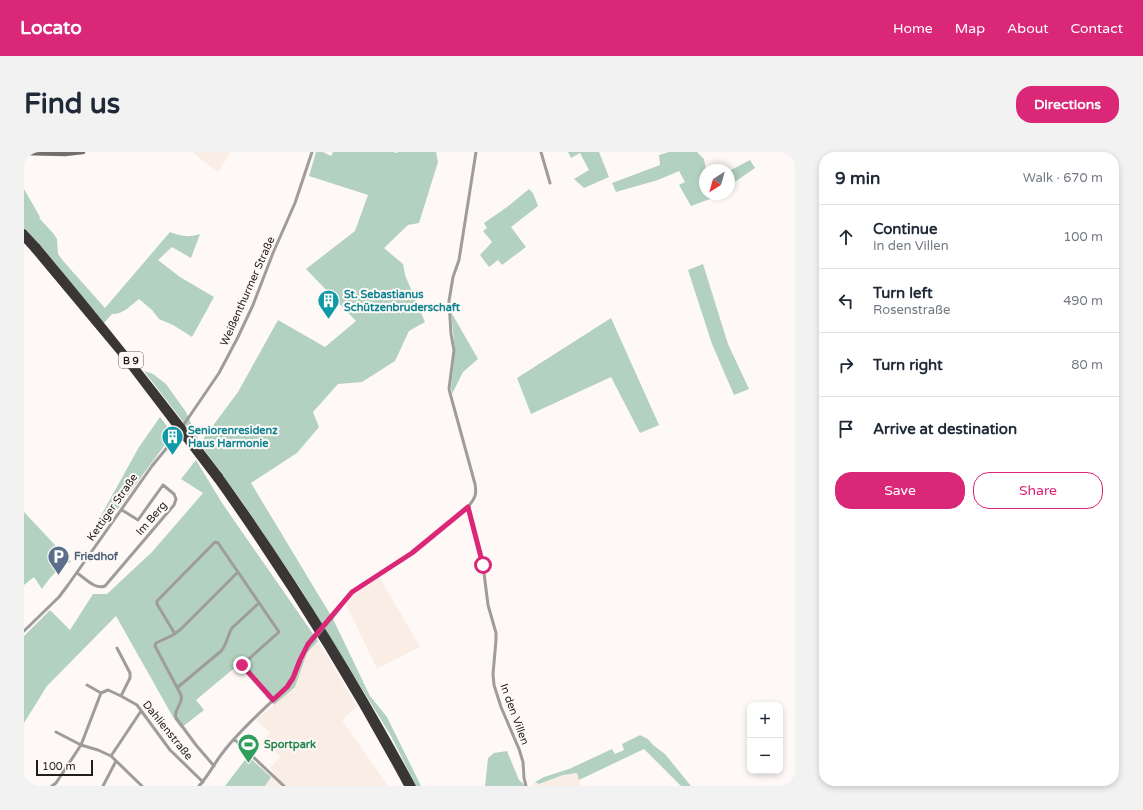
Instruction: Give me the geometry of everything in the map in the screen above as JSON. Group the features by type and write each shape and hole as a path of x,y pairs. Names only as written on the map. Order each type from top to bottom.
{"highway":[{"name":"B 9","path":"24,232 36,249 123,350 173,413 274,555 341,659 413,786"},
{"name":"B 9","path":"24,239 36,249"},
{"name":"B 9","path":"218,477 337,662 407,786"}],"street":[{"path":"24,153 56,154 82,152"},
{"name":"Weißenthurmer Straße","path":"152,466 174,439 219,373 238,337 295,204 312,152"},
{"path":"199,786 234,739 287,687 293,678 308,644 332,618 352,592 412,553 468,507 473,501 476,494 475,484 449,389 454,350 451,334 449,301 452,276 459,260 476,152"},
{"path":"540,152 550,183"},
{"name":"Kettiger Straße","path":"24,631 59,597 78,573 152,466"},
{"name":"Im Berg","path":"78,573 96,587 105,586 174,505 176,499 174,494 163,485 138,520 122,510"},
{"name":"In den Villen","path":"468,507 483,565 488,605 496,633 493,674 494,684 501,707 519,749 523,762 526,786"},
{"path":"175,634 157,604 157,601 215,542 218,543 279,632 242,665 273,700"},
{"path":"214,766 176,718 176,711 182,699 178,687 155,646 156,643 175,634 188,623 238,572"},
{"path":"178,687 224,649 232,628 259,603"},
{"path":"117,648 130,674 130,678 121,696"},
{"path":"52,786 56,783 81,745 101,693 87,685"},
{"name":"Dahlienstraße","path":"101,693 108,690 137,705 170,750 203,782"},
{"path":"111,756 141,711"},
{"path":"56,732 81,745 111,756 142,786"},
{"path":"234,739 284,786"},
{"path":"103,786 116,761"}],"shaded area":[{"path":"192,152 231,152 218,172"},
{"path":"379,576 420,647 377,669 345,602 354,593"},
{"path":"318,641 357,706 342,720 388,786 265,786 274,772 270,768 280,757 263,741 270,733 256,720 295,687 307,653"},
{"path":"577,773 581,786 531,786 535,782 540,784 563,775"}],"green space":[{"path":"316,152 323,152 331,156 333,152 436,152 438,162 419,223 408,225 384,248 403,264 405,275 425,322 409,331 395,361 362,382 338,384 313,412 319,427 297,453 251,483 333,619 370,696 387,717 421,786 416,786 391,736 298,585 243,503 144,371 153,374 166,384 186,412 200,443 238,392 278,320 325,347 356,321 306,269 355,231 368,195 309,176"},
{"path":"568,152 599,152 609,177 584,188 574,179 589,170 580,153 571,158"},
{"path":"669,152 697,152 704,159 705,164 699,164 699,200 707,200 691,206 679,185 685,182 679,171 658,180 616,192 612,183 660,165 659,155"},
{"path":"750,160 755,168 735,182 735,168"},
{"path":"24,189 40,217 39,218 57,239 58,254 105,308 170,232 185,236 200,234 191,258 172,247 158,260 180,277 214,297 192,337 173,325 159,319 152,310 139,299 120,313 112,314 104,323 40,245 24,228"},
{"path":"529,189 533,193 538,206 511,227 526,247 502,265 498,260 489,267 480,255 492,242 483,231 487,228 484,223"},
{"path":"703,264 728,344 749,389 734,395 712,344 688,270"},
{"path":"451,312 478,359 463,372 452,394 451,388 455,350"},
{"path":"611,318 659,425 640,433 611,377 531,414 517,378"},
{"path":"160,417 173,434 105,526 98,521 139,447"},
{"path":"196,460 222,503 318,641 307,653 295,687 274,705 238,665 196,700 204,710 181,728 173,717 116,616 47,686 24,723 24,636 50,610 70,630 93,594 107,594 152,552 203,493 181,479"},
{"path":"24,512 71,562 59,569 42,589 34,577 24,585"},
{"path":"640,735 648,739 665,754 691,786 681,786 644,749 579,780 577,773 563,775 539,784 535,782 544,777 569,769 612,749 615,754 624,750 622,744"},
{"path":"507,751 519,780 526,786 485,786 488,758 494,753"},
{"name":"Sportpark","path":"248,756 271,777 265,786 225,786"}],"place":[{"name":"St. Sebastianus Schützenbruderschaft","path":"328,320"},
{"name":"Seniorenresidenz Haus Harmonie","path":"172,456"},
{"name":"Friedhof","path":"59,576"},
{"name":"Sportpark","path":"249,764"}],"route":[{"path":"242,665 273,700 287,687 293,678 308,644 332,618 352,592 412,553 468,507 483,565"}]}
